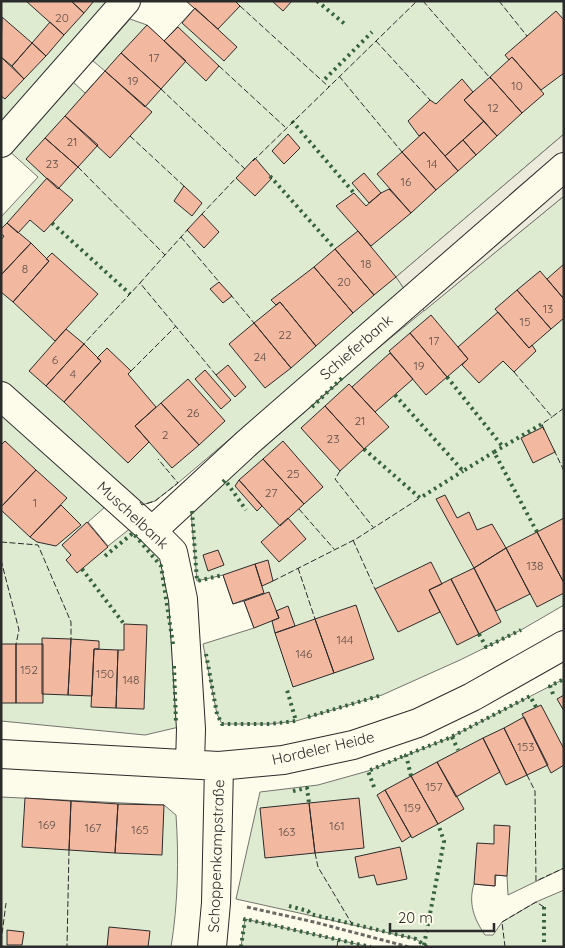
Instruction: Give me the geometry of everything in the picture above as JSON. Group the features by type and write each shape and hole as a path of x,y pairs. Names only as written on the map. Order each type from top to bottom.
{"street":[{"path":"1,143 126,1"},
{"name":"Schieferbank","path":"152,531 269,424 564,167"},
{"name":"Muschelbank","path":"1,396 173,552 183,598 191,729 190,764"},
{"name":"Hordeler Heide","path":"1,754 219,766 283,760 353,745 418,723 472,696 564,645"},
{"name":"Schoppenkampstraße","path":"212,947 216,904 219,766"}],"path":[{"path":"216,904 278,914 409,947"}],"green space":[{"path":"1,1 114,1 1,124"},
{"path":"187,1 564,1 564,134 396,277 405,290 178,483 155,501 142,505 1,382 1,217 38,177 8,150 73,82 85,93 105,71 93,61 130,19 147,25 164,41 195,8"},
{"path":"564,196 564,605 521,630 382,695 296,721 270,724 222,724 217,714 203,644 254,628 244,601 233,604 223,575 197,581 191,512 344,376"},
{"path":"1,414 105,507 88,522 108,546 132,527 165,563 174,617 179,727 145,735 1,721"},
{"path":"564,679 564,868 508,895 507,876 496,875 495,886 474,884 472,904 475,917 485,935 493,935 502,922 536,902 564,890 564,947 427,947 416,939 236,899 260,792 318,785 368,771 449,738"},
{"path":"1,797 164,805 176,815 177,881 171,947 1,947"},
{"path":"245,919 370,947 241,947"}],"shaded area":[{"path":"564,134 564,152 405,290 396,277"},
{"path":"564,178 564,196 424,311 417,300"}],"building":[{"path":"26,1 71,1 84,13 64,35"},
{"path":"71,1 94,1 84,13"},
{"path":"186,1 235,1 240,6 218,29"},
{"path":"272,1 292,1 283,11"},
{"path":"195,8 237,47 224,61 182,23"},
{"path":"556,11 564,20 564,73 541,90 512,57 509,60 505,55"},
{"path":"2,17 32,43 12,66 1,57"},
{"path":"50,22 64,35 46,56 32,43"},
{"path":"147,25 186,61 161,89 121,53"},
{"path":"178,27 219,66 206,81 164,41"},
{"path":"32,43 46,56 24,79 12,66"},
{"path":"121,53 161,89 145,107 105,71"},
{"path":"1,57 24,79 5,99 1,96"},
{"path":"512,57 544,94 522,113 490,77"},
{"path":"105,71 152,112 110,158 65,116"},
{"path":"490,77 522,113 497,136 464,100"},
{"path":"462,79 473,92 464,100 484,121 445,156 424,132 419,136 408,121 430,100 436,104"},
{"path":"65,116 98,145 78,167 45,138"},
{"path":"484,121 497,136 476,155 463,140"},
{"path":"424,132 458,171 436,190 402,152"},
{"path":"288,134 300,148 284,164 272,151"},
{"path":"45,138 78,167 58,189 26,159"},
{"path":"463,140 476,155 458,171 445,156"},
{"path":"402,152 436,190 411,213 377,174"},
{"path":"255,158 272,178 255,196 236,178"},
{"path":"364,173 381,193 369,203 352,183"},
{"path":"47,178 73,200 44,232 30,220 18,233 7,223"},
{"path":"184,186 202,203 192,216 174,201"},
{"path":"389,189 411,213 371,246 336,206 354,193 366,206 381,193"},
{"path":"202,214 219,232 204,248 187,230"},
{"path":"7,223 31,243 1,275 1,240 4,236 1,234 1,229"},
{"path":"358,231 396,277 374,295 335,249"},
{"path":"31,243 49,261 13,302 1,292 1,275"},
{"path":"335,249 374,295 353,313 314,267"},
{"path":"52,253 98,294 55,341 13,302 49,261 46,259"},
{"path":"564,264 564,299 547,279"},
{"path":"314,267 353,313 316,346 280,302 276,305 271,300"},
{"path":"540,271 564,299 564,318 551,329 517,290"},
{"path":"219,282 232,296 223,303 210,289"},
{"path":"517,290 551,329 529,348 495,309"},
{"path":"280,302 316,346 291,368 254,323"},
{"path":"498,312 529,348 532,345 536,351 514,372 503,361 479,383 462,365 468,359 458,347"},
{"path":"431,315 468,359 447,377 410,333"},
{"path":"254,323 291,368 265,388 229,344"},
{"path":"66,329 84,344 46,386 29,371"},
{"path":"410,333 447,377 426,395 389,351"},
{"path":"84,344 101,361 64,402 46,386"},
{"path":"107,348 131,371 128,374 156,407 135,426 149,442 128,463 64,402 101,361 97,358"},
{"path":"390,353 413,379 375,412 352,387"},
{"path":"228,365 246,387 235,397 216,375"},
{"path":"205,370 231,400 221,409 195,379"},
{"path":"188,379 225,421 199,445 161,403"},
{"path":"349,384 389,427 364,449 325,406"},
{"path":"161,403 199,445 172,468 135,426"},
{"path":"325,406 364,449 340,471 301,428"},
{"path":"543,427 555,452 533,463 521,438"},
{"path":"5,441 36,470 1,507 1,445"},
{"path":"283,441 323,487 304,504 263,459"},
{"path":"263,459 304,504 280,526 239,480"},
{"path":"36,470 67,498 30,537 1,510 1,507"},
{"path":"239,480 262,506 257,511 235,486"},
{"path":"445,495 457,518 469,512 477,530 492,524 506,548 474,568 436,499"},
{"path":"61,505 81,525 56,546 37,542 30,537"},
{"path":"288,518 306,539 279,562 261,542"},
{"path":"564,518 564,583 537,532"},
{"path":"87,522 108,547 77,573 66,560 71,555 62,545"},
{"path":"537,532 564,583 564,593 537,607 506,548"},
{"path":"506,548 530,594 496,611 474,568"},
{"path":"218,550 224,565 208,571 203,555"},
{"path":"268,560 273,581 262,586 255,564"},
{"path":"431,562 442,584 429,590 440,612 398,632 375,589"},
{"path":"255,564 264,593 233,604 223,575"},
{"path":"474,568 501,622 479,634 451,579"},
{"path":"451,579 479,634 457,645 429,590"},
{"path":"269,592 279,618 254,628 244,601"},
{"path":"356,605 374,659 334,673 315,619"},
{"path":"288,606 295,626 275,633 272,621 279,618 276,611"},
{"path":"315,619 334,673 293,687 275,633"},
{"path":"124,624 147,625 144,709 116,708 118,650 124,650"},
{"path":"42,638 71,639 68,695 42,694"},
{"path":"71,639 99,641 99,649 94,649 92,696 68,695"},
{"path":"1,644 16,644 16,703 1,703"},
{"path":"16,644 43,644 43,703 16,703"},
{"path":"94,649 118,650 116,708 91,707"},
{"path":"564,695 564,711 557,699"},
{"path":"541,705 564,749 564,765 551,773 522,714"},
{"path":"524,717 548,765 527,775 504,728"},
{"path":"504,728 527,775 506,785 483,738"},
{"path":"483,738 500,772 456,797 437,762"},
{"path":"437,762 464,809 438,824 411,776"},
{"path":"411,776 438,824 412,838 385,790"},
{"path":"385,790 411,836 402,842 377,795"},
{"path":"25,798 71,801 69,850 22,847"},
{"path":"359,798 364,848 315,853 309,803"},
{"path":"71,801 118,804 115,853 69,850"},
{"path":"309,803 315,853 265,858 260,808"},
{"path":"118,804 164,805 162,855 115,853"},
{"path":"494,825 510,826 507,876 495,875 495,886 474,884 477,843 494,844"},
{"path":"400,847 407,879 377,885 374,875 359,878 355,857"},
{"path":"109,927 150,931 148,947 107,947"},
{"path":"7,930 24,932 22,945 7,945"}],"hedge":[{"path":"317,1 346,25"},
{"path":"325,79 372,32"},
{"path":"292,121 354,193"},
{"path":"270,176 335,249"},
{"path":"52,223 130,294"},
{"path":"312,407 344,376"},
{"path":"447,377 503,447"},
{"path":"395,395 463,471 494,452"},
{"path":"537,532 494,452 542,424"},
{"path":"364,449 420,498 463,471"},
{"path":"223,482 225,480 246,510"},
{"path":"192,511 197,581 223,575"},
{"path":"105,556 133,533 161,566 173,644"},
{"path":"82,569 124,624"},
{"path":"479,634 486,647 521,630"},
{"path":"206,654 217,714 222,724 270,724 296,721 287,690"},
{"path":"174,666 176,723"},
{"path":"553,694 550,686 564,679"},
{"path":"308,717 382,695"},
{"path":"411,776 406,755 449,738 530,696 536,707"},
{"path":"452,737 458,750"},
{"path":"374,787 368,771 406,755"},
{"path":"293,791 307,788 309,803"},
{"path":"424,945 444,841 438,824"},
{"path":"289,906 308,911 310,914 416,939 427,947"},
{"path":"544,907 544,947"},
{"path":"241,947 245,919 371,947"}],"fence":[{"path":"253,161 417,1"},
{"path":"423,1 491,79"},
{"path":"499,1 527,36"},
{"path":"240,6 329,87"},
{"path":"376,41 430,100"},
{"path":"219,66 285,127"},
{"path":"339,76 402,152"},
{"path":"161,89 245,169"},
{"path":"130,136 185,187"},
{"path":"78,167 165,255"},
{"path":"201,215 237,177"},
{"path":"189,228 140,283 216,375"},
{"path":"181,237 220,283"},
{"path":"81,347 141,282"},
{"path":"230,294 254,323"},
{"path":"131,371 176,326"},
{"path":"514,372 552,417 564,408"},
{"path":"544,430 542,424 552,417"},
{"path":"554,450 564,471"},
{"path":"140,502 142,505 155,501 178,483 158,459"},
{"path":"340,471 335,479 373,527"},
{"path":"273,581 356,539 420,498"},
{"path":"299,509 334,549"},
{"path":"353,540 375,589"},
{"path":"1,542 38,545 71,622 71,639"},
{"path":"1,560 19,630 16,644"},
{"path":"298,568 315,619"},
{"path":"527,775 535,791 536,881 564,868"},
{"path":"69,850 67,946 70,947"},
{"path":"315,853 318,867 352,924"},
{"path":"505,947 502,922 536,902 544,907"},
{"path":"1,942 6,903"},
{"path":"337,947 338,940"}]}
